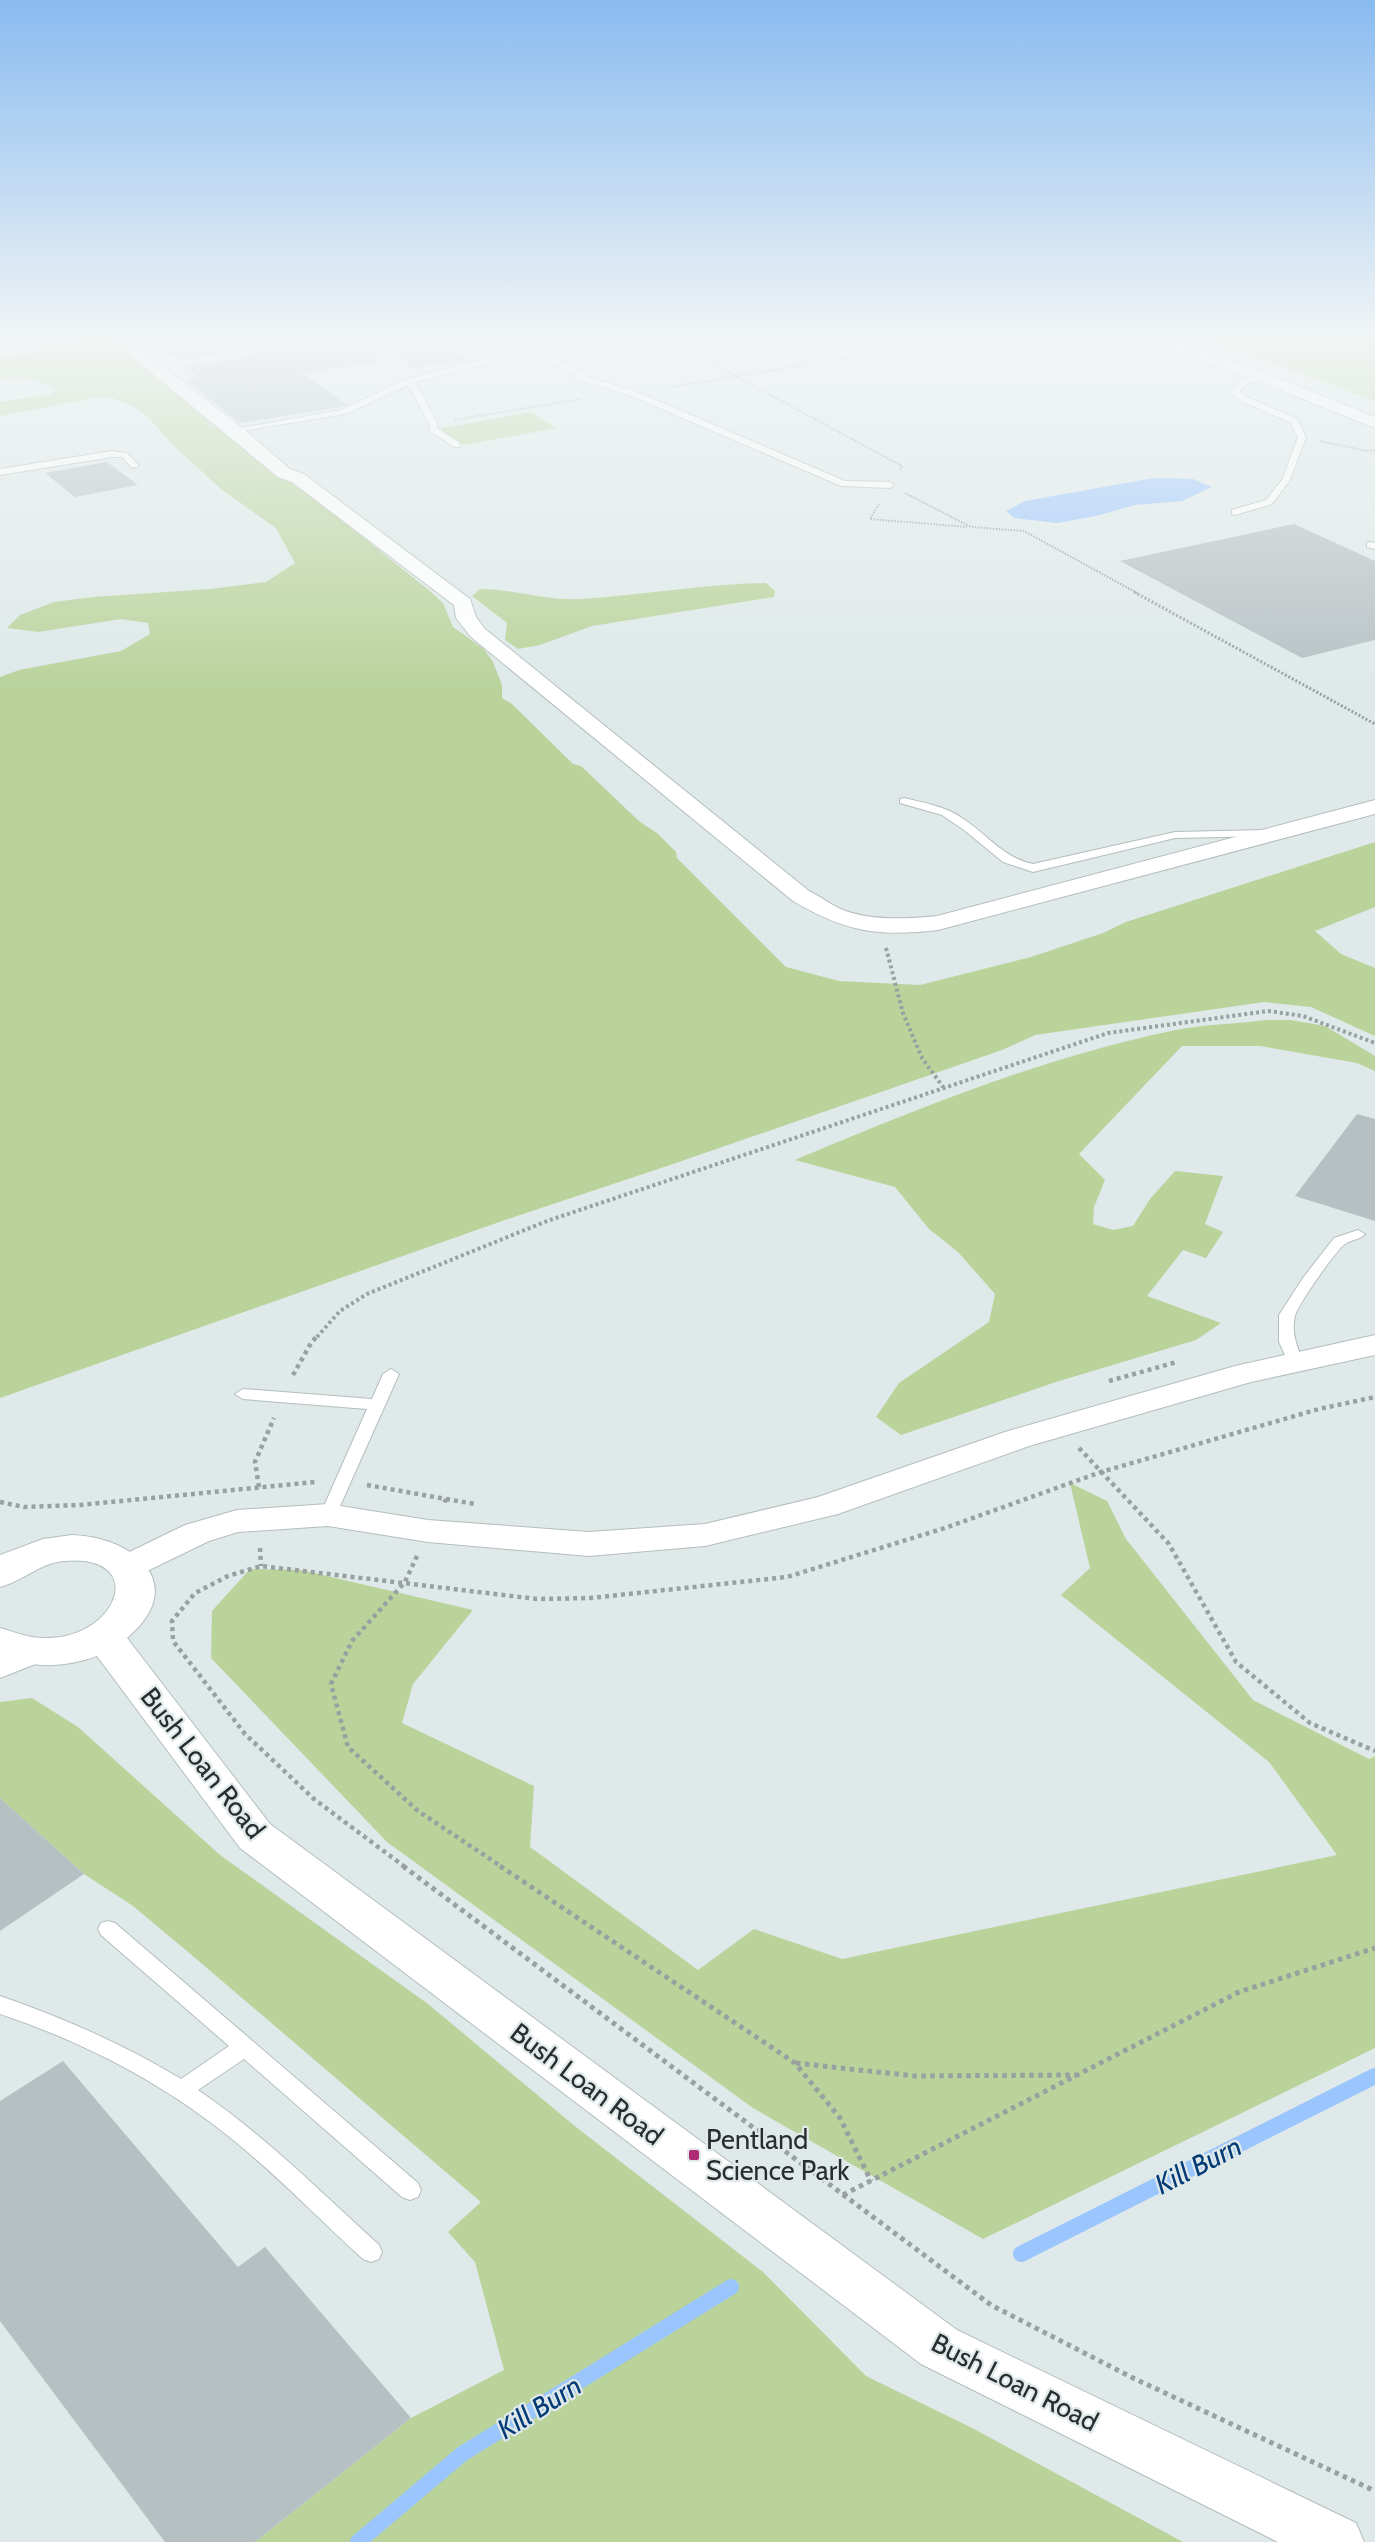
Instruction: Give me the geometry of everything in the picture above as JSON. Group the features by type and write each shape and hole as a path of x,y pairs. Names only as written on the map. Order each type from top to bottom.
{"street":[{"path":"263,455 284,473 298,478 462,603 466,618 478,633 801,896 835,915 872,925 910,927 938,923 1375,807"},
{"path":"127,1567 196,1533 237,1521 328,1515 428,1531 590,1545 705,1535 826,1506 1017,1439 1246,1373 1375,1346"},
{"path":"1,1572 27,1557 55,1549 84,1548 109,1554 127,1567 135,1583 134,1601 123,1620 104,1636 81,1646 55,1652 10,1653"},
{"name":"Bush Loan Road","path":"104,1636 255,1836 939,2347 1336,2542"}],"lane":[{"path":"0,472 108,455"},
{"path":"120,455 124,455 135,466"},
{"path":"776,455 844,484 890,485"},
{"path":"1235,512 1269,502 1286,480 1295,455"},
{"path":"904,801 946,813 999,855 1020,866 1033,868 1175,835 1286,832"},
{"path":"1295,1361 1287,1342 1287,1316 1308,1281 1339,1241 1358,1234"},
{"path":"328,1515 391,1374"},
{"path":"243,1394 377,1405"},
{"path":"108,1929 410,2190"},
{"path":"0,2005 22,2012 131,2059 181,2090 266,2155 371,2252"},
{"path":"181,2090 245,2047"}],"path":[{"path":"881,455 902,466 870,519 1024,531 1375,724"},
{"path":"890,485 971,527"},
{"path":"885,942 903,1012 922,1058 943,1087"},
{"path":"0,1502 24,1507 80,1505 259,1486 255,1462 283,1397 310,1343 340,1311 367,1294 547,1221 787,1142 943,1087 1108,1033 1233,1014 1268,1011 1303,1016 1375,1043"},
{"path":"1375,1397 1319,1409 1101,1472 945,1528 787,1577 591,1598 537,1599 261,1566 228,1576 195,1593 172,1621 172,1641 245,1734 314,1799 991,2305 1134,2378 1375,2491"},
{"path":"1101,1472 1169,1544 1236,1662 1310,1723 1375,1751"},
{"path":"446,1499 483,1505"},
{"path":"428,1531 405,1582 352,1641 331,1684 348,1747 417,1811 795,2063 840,2118 871,2181"},
{"path":"843,2196 1239,1992 1375,1948"},
{"path":"795,2063 914,2076 1078,2074"}],"green space":[{"path":"184,455 252,455 276,475 299,486 430,591 443,603 453,627 484,649 493,662 502,685 502,698 512,704 573,764 581,766 640,822 657,833 676,852 677,858 786,967 839,981 920,985 1031,957 1103,933 1126,922 1375,842 1375,907 1315,931 1341,954 1375,968 1375,1036 1311,1007 1264,1002 1035,1035 1002,1050 505,1220 0,1398 0,677 19,670 121,651 150,634 148,623 121,619 38,632 7,628 20,615 54,602 266,582 295,563 276,528 221,489"},
{"path":"766,583 775,591 774,597 592,626 540,645 518,649 505,640 507,623 472,596 480,589 581,599 720,585"},
{"path":"1267,1020 1291,1020 1325,1026 1375,1056 1375,1071 1357,1063 1260,1046 1182,1046 1079,1154 1105,1180 1094,1207 1093,1224 1113,1230 1133,1226 1150,1199 1175,1171 1223,1176 1205,1224 1223,1232 1206,1258 1183,1250 1147,1296 1221,1323 1196,1340 1056,1382 901,1435 876,1417 899,1383 989,1322 995,1294 958,1252 929,1229 895,1187 795,1160 980,1086 1075,1055 1183,1029"},
{"path":"1070,1483 1107,1501 1126,1539 1253,1700 1369,1759 1375,1756 1375,2048 983,2239 753,2108 387,1842 211,1658 212,1611 250,1569 301,1570 473,1610 413,1684 402,1723 534,1786 530,1847 698,1970 754,1929 842,1959 1337,1855 1269,1762 1061,1595 1090,1568"},
{"path":"32,1698 78,1727 220,1855 428,2004 576,2127 763,2272 866,2376 972,2428 1183,2542 255,2542 411,2418 504,2370 475,2262 448,2232 481,2202 133,1906 84,1874 0,1798 0,1702"}],"water":[{"path":"1153,478 1193,479 1212,487 1182,501 1135,505 1096,516 1057,523 1014,518 1006,511 1025,501"}],"building":[{"path":"107,462 138,485 75,497 45,473"},
{"path":"1294,524 1375,561 1375,640 1302,658 1120,561"},
{"path":"1357,1114 1375,1119 1375,1221 1295,1196"},
{"path":"0,1798 84,1874 0,1931"},
{"path":"63,2061 238,2267 265,2247 411,2418 255,2542 165,2542 0,2321 0,2101"}],"waterway":[{"name":"Kill Burn","path":"1021,2254 1375,2076"},
{"name":"Kill Burn","path":"358,2542 462,2454 731,2287"}],"place":[{"name":"Pentland Science Park","path":"694,2155"}]}
